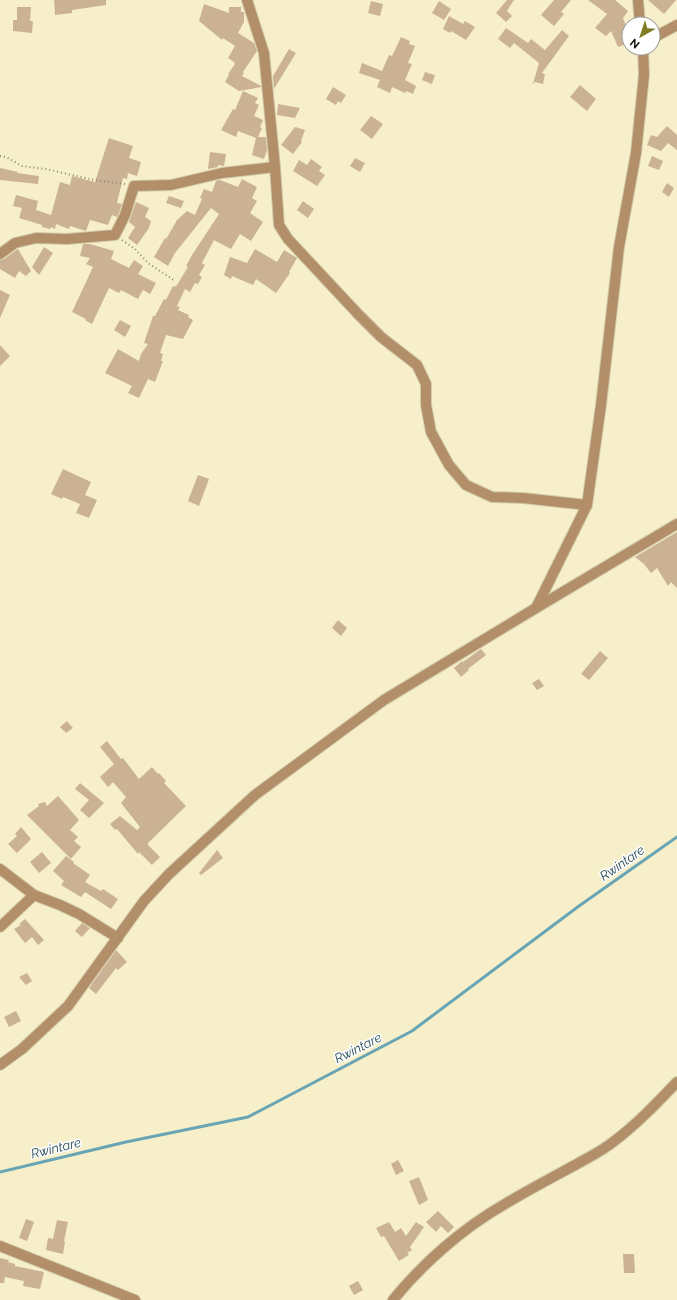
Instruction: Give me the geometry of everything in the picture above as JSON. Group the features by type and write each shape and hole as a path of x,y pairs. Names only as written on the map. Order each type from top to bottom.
{"street":[{"path":"247,0 264,54 279,225 285,234 297,249 381,337 417,365 426,384 426,404 431,432 449,465 466,484 492,497 523,498 587,505"},
{"path":"635,2 638,16"},
{"path":"661,34 677,25"},
{"path":"536,608 587,505 601,405 619,247 636,153 644,75 643,56"},
{"path":"0,254 15,243 36,238 67,239 115,235 134,186 171,185 222,173 275,167"},
{"path":"0,1064 22,1049 68,1006 144,901 169,874 255,795 384,700 677,524"},
{"path":"0,869 34,895 79,914 118,938"},
{"path":"0,927 34,895"},
{"path":"393,1300 409,1280 436,1255 473,1225 504,1204 613,1142 677,1082"},
{"path":"0,1246 135,1300"}],"path":[{"path":"0,156 6,157 22,166 46,169 94,180 123,183 134,186"},
{"path":"115,235 135,249 148,263 174,281"}],"building":[{"path":"54,0 106,0 106,5 72,10 72,13 55,15"},
{"path":"507,0 514,0 507,11 512,16 506,22 496,13"},
{"path":"554,0 571,0 561,12 564,14 554,26 541,15"},
{"path":"588,0 615,0 628,11 624,16 621,16 621,46 618,47 611,31 606,36 595,28 607,14"},
{"path":"648,0 676,0 664,14"},
{"path":"371,1 383,4 380,16 368,13"},
{"path":"439,1 451,9 444,20 432,13"},
{"path":"204,4 229,13 229,7 241,7 241,12 244,12 244,22 238,33 254,43 257,51 243,72 244,73 242,76 261,87 239,91 225,82 229,75 228,74 235,64 228,58 235,46 223,38 222,40 199,21"},
{"path":"17,7 31,7 30,21 33,21 32,33 13,31 13,20 17,20"},
{"path":"449,16 463,24 465,21 475,27 466,40 451,31 450,33 443,29"},
{"path":"506,28 528,43 531,39 545,50 562,30 569,36 542,73 545,74 543,84 535,82 533,84 539,63 514,43 510,48 498,39"},
{"path":"401,37 410,41 409,44 415,46 408,63 412,64 405,80 416,86 413,94 406,91 405,93 392,87 390,93 377,87 380,80 359,73 362,63 382,71 389,55 392,56"},
{"path":"289,49 296,53 274,89 273,76"},
{"path":"425,72 435,75 432,84 422,80"},
{"path":"580,85 596,99 587,111 570,97"},
{"path":"333,87 346,95 341,103 338,101 336,105 326,99"},
{"path":"243,91 258,98 255,103 259,105 254,116 263,120 260,127 262,128 258,137 266,137 267,150 264,159 252,155 256,138 238,131 236,137 221,130 233,109 235,110"},
{"path":"278,104 300,108 295,118 277,115"},
{"path":"371,116 383,124 372,139 360,130"},
{"path":"667,126 677,135 677,150 668,143 661,151 647,145 651,135 657,137"},
{"path":"295,127 305,130 301,141 302,142 293,154 281,145"},
{"path":"109,138 133,146 129,158 141,162 137,176 128,173 127,179 123,178 117,203 122,204 117,217 112,215 108,225 90,220 86,231 70,226 69,229 56,224 55,229 51,227 50,229 19,218 22,208 13,206 16,195 38,201 36,210 51,215 60,182 70,185 72,176 95,182"},
{"path":"210,152 226,154 224,166 218,165 218,167 208,169"},
{"path":"652,156 663,161 659,170 648,166"},
{"path":"355,158 365,163 360,172 350,166"},
{"path":"311,159 322,167 319,171 325,175 317,186 293,171 299,160 307,165"},
{"path":"0,168 18,172 17,173 39,176 38,184 0,180"},
{"path":"242,179 257,187 252,198 257,201 250,213 263,222 251,241 240,234 231,249 214,240 202,263 205,265 199,275 202,277 198,284 195,283 190,292 185,289 177,306 180,307 178,310 189,315 188,317 193,320 183,339 166,335 160,353 163,354 161,361 163,361 155,382 148,379 139,398 128,393 132,386 105,373 118,349 139,361 141,354 148,344 144,343 153,316 155,316 164,299 166,300 173,286 174,287 177,285 188,267 186,266 192,255 219,214 211,208 175,253 168,266 154,257 176,221 187,211 195,215 202,199 200,198 204,189 212,192 216,181 220,180 238,187"},
{"path":"667,183 674,188 669,197 662,192"},
{"path":"169,196 184,201 181,208 166,203"},
{"path":"303,201 314,209 308,218 297,210"},
{"path":"136,202 149,208 145,217 151,221 149,228 137,245 128,238 135,227 129,222"},
{"path":"83,244 90,244 114,251 111,259 129,268 134,260 143,266 138,274 156,283 150,294 143,290 138,299 121,290 119,293 109,288 92,324 85,320 86,319 72,312 93,267 86,264 90,258 80,256"},
{"path":"44,247 53,253 39,275 32,267"},
{"path":"18,249 31,271 26,276 19,271 15,278 0,269 0,260 4,259"},
{"path":"255,249 277,262 284,250 297,258 289,272 290,273 276,293 256,279 253,285 232,276 231,279 224,275 230,257 247,263"},
{"path":"0,290 10,295 0,318"},
{"path":"120,320 131,326 125,337 114,330"},
{"path":"0,345 10,356 0,366"},
{"path":"63,469 91,482 85,495 97,500 89,518 76,513 80,504 51,494"},
{"path":"198,475 209,479 199,506 188,501"},
{"path":"677,532 677,588 671,582 668,586 657,568 651,573 644,564 635,557"},
{"path":"338,620 347,628 341,636 332,628"},
{"path":"481,649 486,655 468,669 469,670 461,677 454,668"},
{"path":"600,651 608,658 589,680 581,674"},
{"path":"539,679 544,686 537,690 532,683"},
{"path":"67,721 73,728 66,733 60,727"},
{"path":"107,741 121,759 123,758 139,779 152,767 166,781 164,783 186,806 148,843 148,845 160,857 152,865 139,852 138,854 117,829 115,830 110,824 120,816 137,830 140,827 121,803 126,797 113,782 108,787 100,777 114,764 100,747"},
{"path":"80,783 104,803 89,818 80,810 89,800 75,789"},
{"path":"58,796 79,820 70,830 78,837 74,841 81,847 71,859 27,815 39,806 38,804 45,802 47,806"},
{"path":"21,827 31,839 17,853 8,844 17,836 15,834"},
{"path":"217,850 223,858 201,875 199,873"},
{"path":"42,852 51,863 39,873 30,862"},
{"path":"66,856 90,875 85,882 101,891 103,889 118,899 111,909 85,892 81,897 61,885 64,881 53,871"},
{"path":"25,919 44,940 38,945 32,937 25,943 14,929 21,925 19,924"},
{"path":"82,923 90,928 82,937 75,931"},
{"path":"116,950 127,962 118,970 116,968 96,994 89,988"},
{"path":"27,973 32,981 26,985 19,977"},
{"path":"16,1011 21,1021 9,1027 4,1017"},
{"path":"398,1160 404,1171 396,1175 391,1164"},
{"path":"419,1177 428,1200 419,1205 409,1181"},
{"path":"438,1211 454,1227 448,1233 441,1226 436,1232 426,1222"},
{"path":"26,1219 34,1222 27,1241 19,1238"},
{"path":"57,1220 68,1222 63,1254 46,1250 48,1238 53,1239"},
{"path":"389,1222 395,1232 401,1228 406,1236 416,1222 424,1227 410,1247 412,1250 407,1253 409,1255 399,1261 384,1236 381,1237 376,1228"},
{"path":"623,1254 634,1254 635,1273 624,1273"},
{"path":"0,1258 9,1260 8,1262 15,1264 15,1266 44,1272 40,1289 23,1286 24,1281 5,1277 4,1283 0,1283"},
{"path":"358,1281 363,1290 354,1295 349,1286"}],"waterway":[{"name":"Rwintare","path":"0,1172 126,1142 248,1117 412,1031 579,906 677,837"}]}
